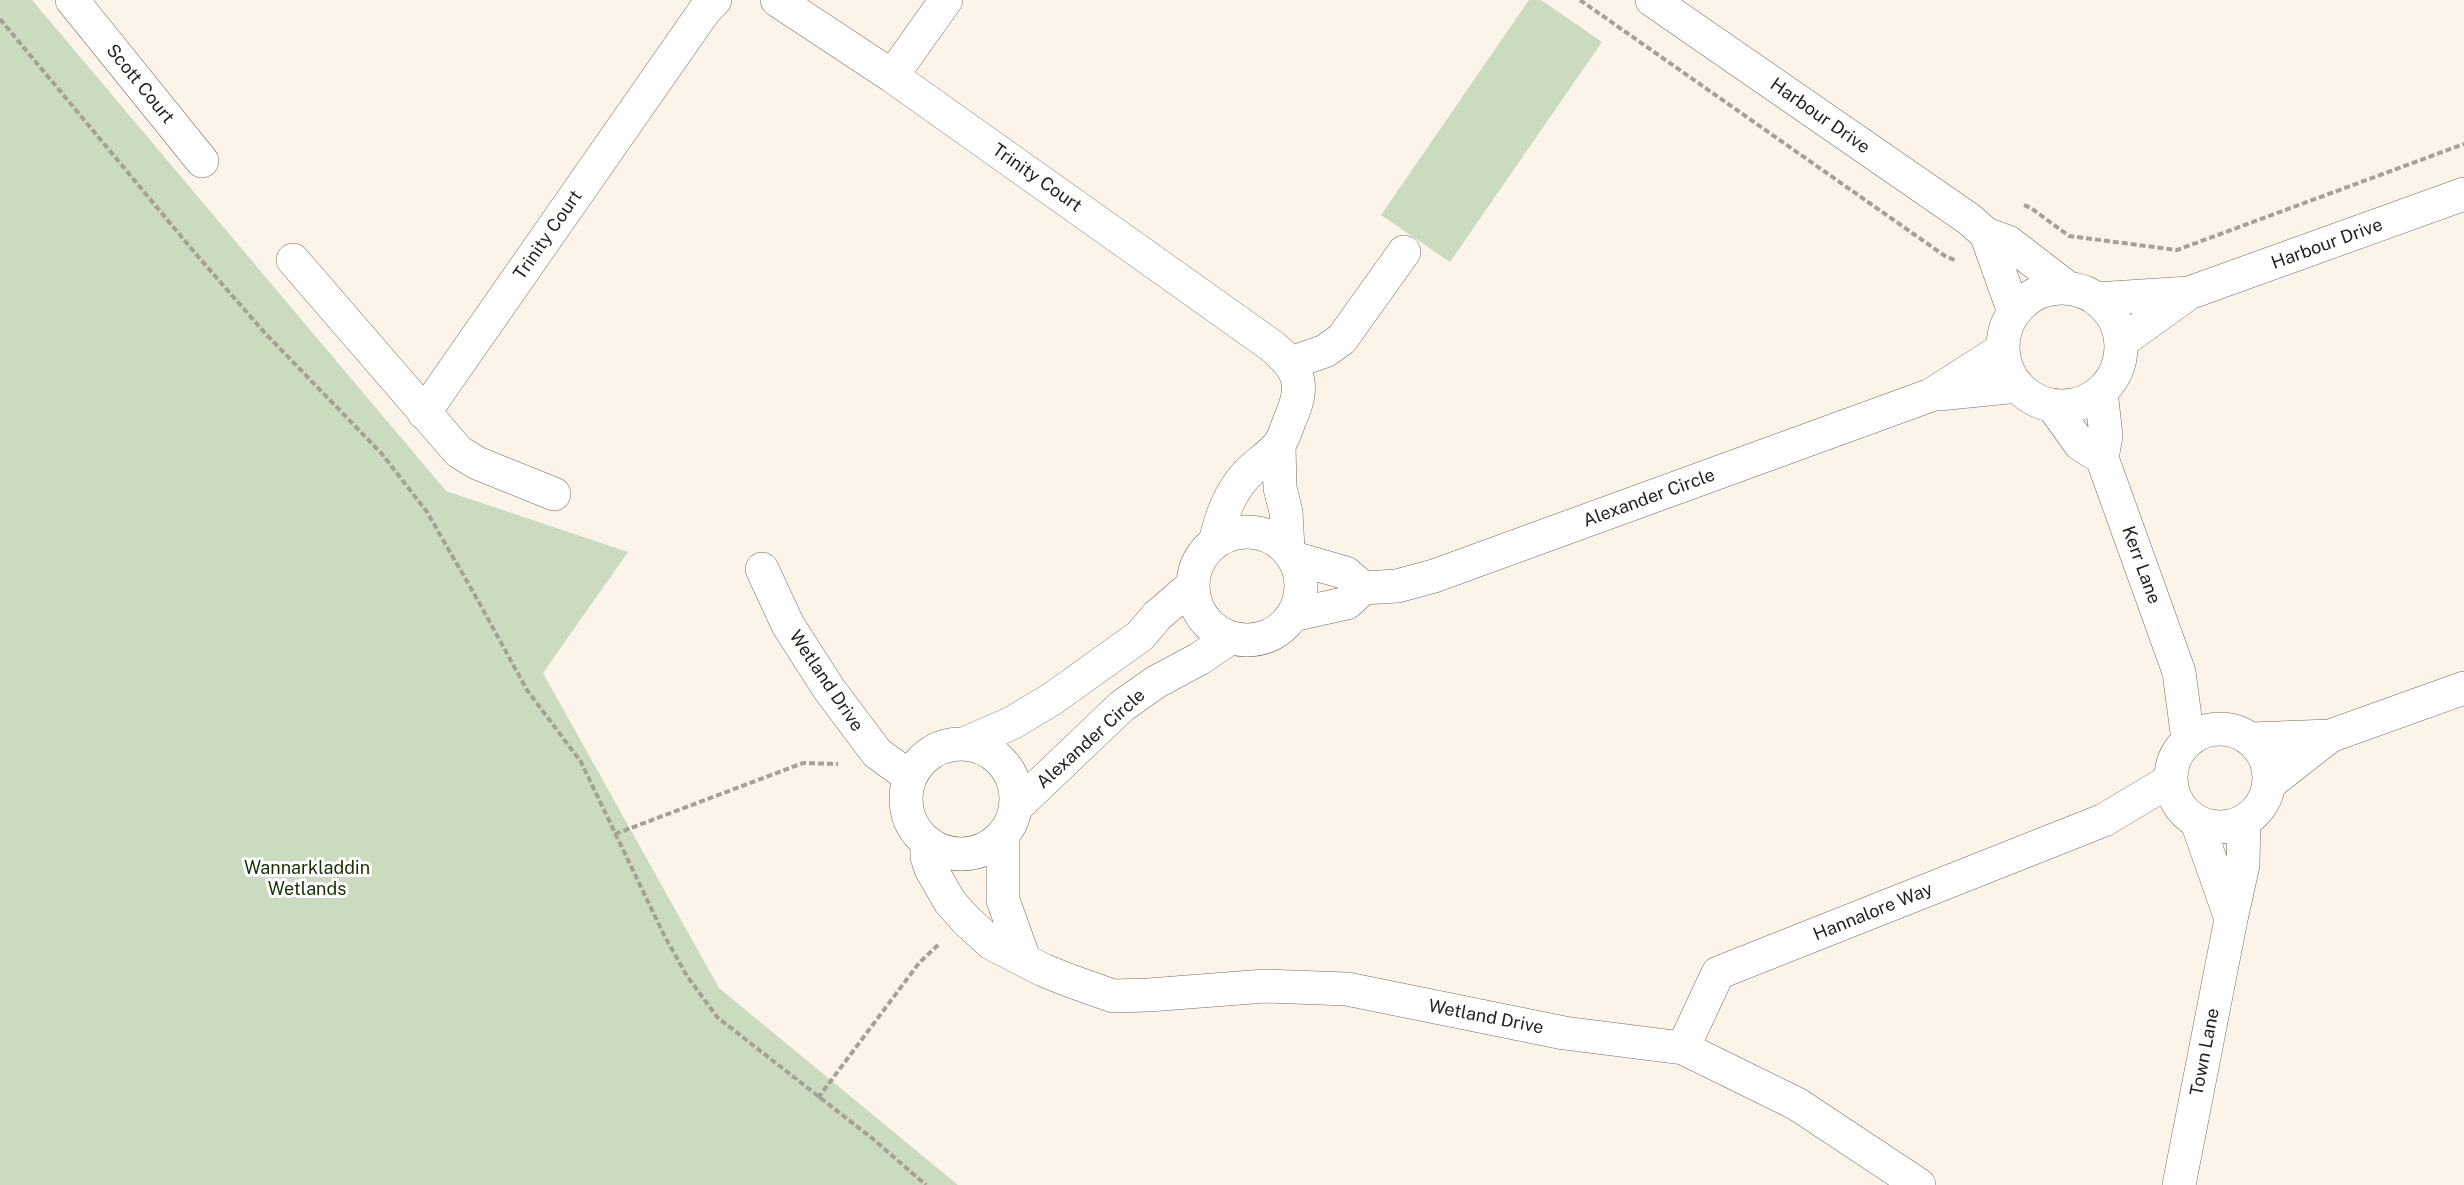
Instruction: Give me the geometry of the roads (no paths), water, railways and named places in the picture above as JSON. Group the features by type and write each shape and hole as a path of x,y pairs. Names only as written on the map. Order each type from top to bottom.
{"street":[{"name":"Trinity Court","path":"424,413 705,9 715,0"},
{"name":"Trinity Court","path":"777,0 892,76 1272,346 1292,363"},
{"path":"892,76 946,0"},
{"name":"Harbour Drive","path":"1652,0 1969,219 1986,234 2008,242 2082,293 2189,293"},
{"name":"Scott Court","path":"78,2 202,161"},
{"name":"Harbour Drive","path":"2121,342 2189,293 2464,194"},
{"path":"1986,234 2014,312"},
{"path":"1215,542 1223,511 1245,476 1279,446 1297,405 1300,391 1298,377 1292,363 1325,351 1342,339 1404,252"},
{"path":"293,260 459,452 468,458 555,494"},
{"path":"2045,291 2082,293 2113,317 2121,342 2117,368 2111,381 2086,401 2069,405 2052,405 2034,398 2018,386 2008,369 2003,349 2005,335 2014,312 2030,298 2045,291"},
{"name":"Alexander Circle","path":"1363,588 1397,586 1434,576 1931,395 2003,349"},
{"name":"Alexander Circle","path":"1931,395 2018,386"},
{"name":"Kerr Lane","path":"2101,391 2106,436 2102,458 2203,735"},
{"path":"2052,405 2080,444 2102,458"},
{"path":"1279,446 1280,488 1286,512 1291,554 1300,572 1302,587 1300,601 1293,615 1282,628 1265,637 1248,640 1230,638 1207,622 1194,598 1193,585 1199,561 1215,542 1229,535 1245,532 1260,533 1275,539 1291,554 1346,573 1363,588 1347,603 1293,615"},
{"name":"Wetland Drive","path":"762,569 788,625 829,689 877,753 910,777"},
{"path":"966,744 1012,723 1061,693 1140,636 1157,616 1193,585"},
{"name":"Alexander Circle","path":"1009,821 1122,706 1156,682 1199,659 1230,638"},
{"path":"2251,739 2262,751 2268,766 2270,783 2265,799 2257,812 2229,827 2212,827 2190,816 2174,797 2171,780 2173,765 2179,752 2203,735 2229,730 2251,739 2330,736 2464,688"},
{"path":"2270,783 2330,736"},
{"path":"1009,821 990,846 974,852 958,854 942,850 927,842 915,829 908,813 906,795 910,777 919,763 932,751 949,745 966,744 983,747 999,757 1010,772 1016,789 1009,821 1003,900 1024,959"},
{"name":"Hannalore Way","path":"1683,1048 1718,974 2104,820 2171,780"},
{"name":"Hannalore Way","path":"2104,820 2190,816"},
{"name":"Town Lane","path":"2190,816 2230,919"},
{"name":"Town Lane","path":"2179,1185 2230,919 2243,865 2244,821"},
{"name":"Wetland Drive","path":"927,842 927,858 931,869 950,902 991,943 1043,970 1113,996 1265,986 1347,989 1564,1033 1683,1048 1797,1104 1918,1185"}],"park label":[{"name":"Wannarkladdin Wetlands","path":"307,878"}]}
